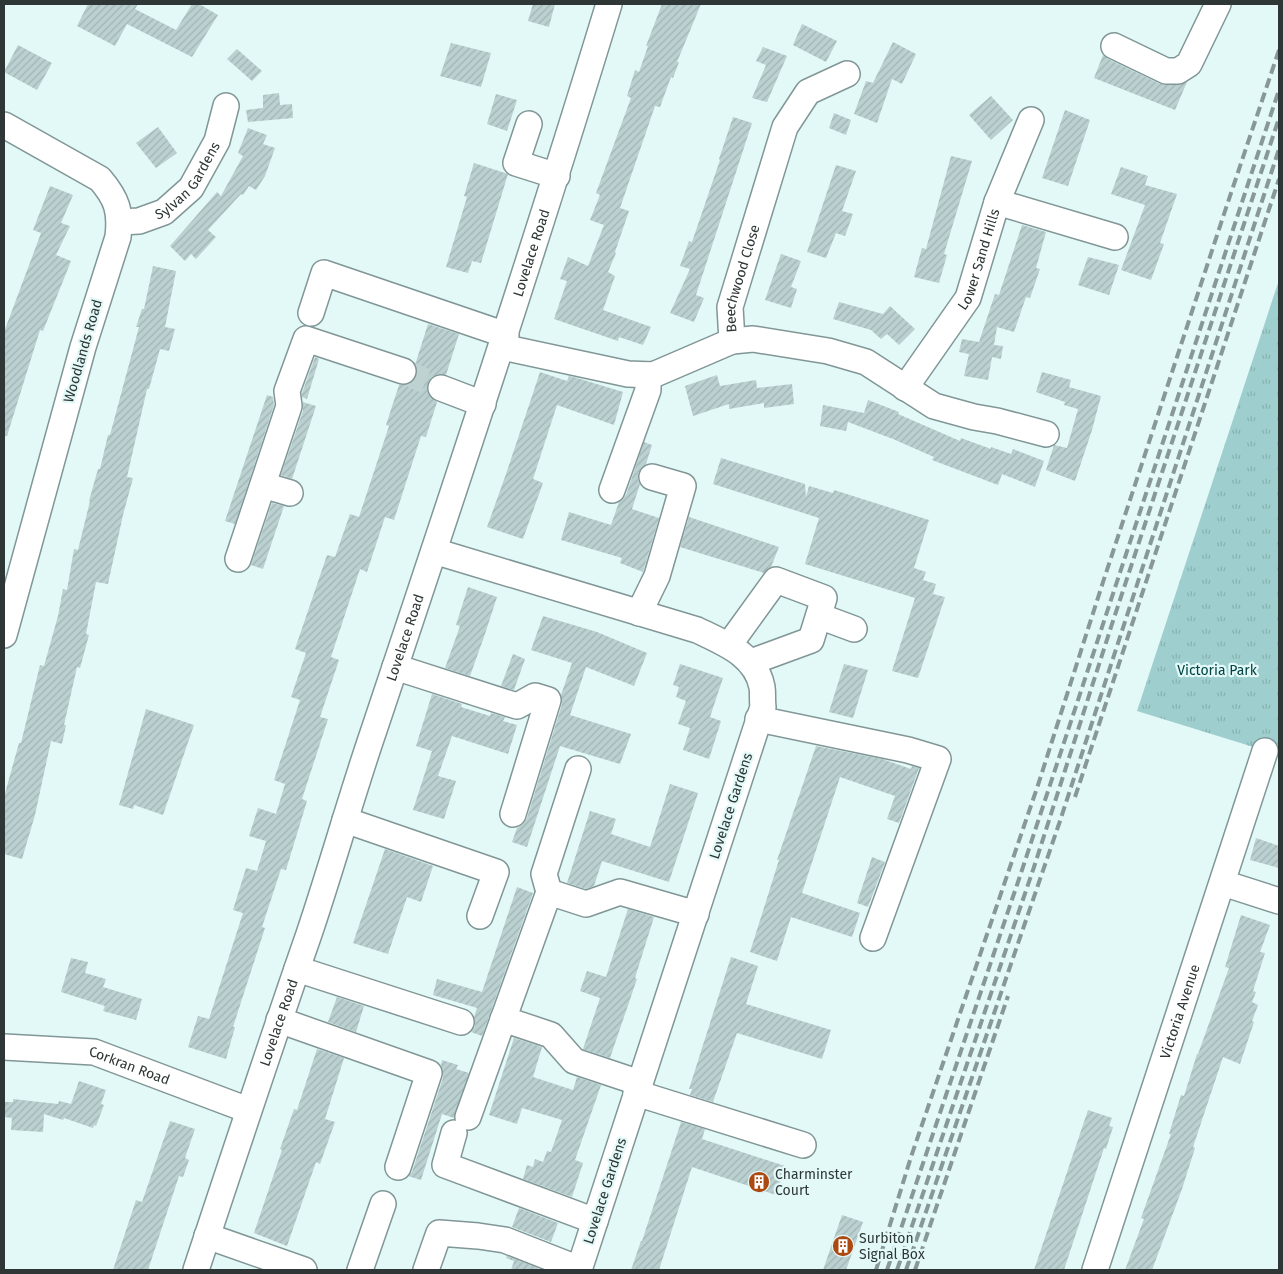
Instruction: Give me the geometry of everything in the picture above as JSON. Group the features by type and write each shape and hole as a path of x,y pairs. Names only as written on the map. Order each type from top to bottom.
{"street":[{"name":"Lovelace Road","path":"196,1270 504,341 557,176 609,4"},
{"path":"1114,46 1166,71 1178,71 1189,64 1218,4"},
{"name":"Beechwood Close","path":"311,314 324,273 504,341 628,374 653,375 732,341 730,307 785,127 808,92 847,74"},
{"name":"Sylvan Gardens","path":"120,222 139,221 164,212 191,188 217,141 226,106"},
{"name":"Lower Sand Hills","path":"905,388 968,298 997,202 1031,120"},
{"name":"Woodlands Road","path":"4,124 100,178 110,191 118,207 120,222 118,237 83,347 8,604 4,634"},
{"path":"529,124 516,164 557,176"},
{"path":"997,202 1115,238"},
{"path":"238,559 289,406 287,391 306,339 403,371"},
{"path":"732,341 753,339 828,351 866,362 934,406 974,418 997,420 1046,434"},
{"path":"612,490 648,390 648,375"},
{"path":"441,388 483,404"},
{"path":"639,613 657,576 683,486 652,477"},
{"path":"263,484 290,493"},
{"name":"Lovelace Gardens","path":"434,551 697,630 729,645 751,662 762,686 762,707 579,1270"},
{"path":"729,645 776,580 824,598 811,640 751,662"},
{"path":"819,616 854,629"},
{"path":"395,667 517,706 535,696 548,700 513,814"},
{"path":"758,719 908,750 938,759 873,938"},
{"name":"Victoria Avenue","path":"1095,1270 1265,751"},
{"path":"578,769 544,874 549,892 503,1020 445,1164 595,1220"},
{"path":"345,820 496,872 480,916"},
{"path":"1222,883 1279,900"},
{"path":"549,892 586,904 620,892 696,914"},
{"path":"297,969 461,1022"},
{"path":"279,1020 428,1072 398,1167"},
{"path":"503,1020 551,1035 574,1061 638,1088 803,1145"},
{"name":"Corkran Road","path":"4,1047 94,1052 248,1110"},
{"path":"360,1270 382,1204"},
{"path":"426,1270 439,1233 505,1240 579,1270"},
{"path":"207,1236 304,1270"}],"green space":[{"name":"Victoria Park","path":"1279,280 1279,755 1137,711"}],"building":[{"path":"88,4 138,4 135,9 176,30 192,4 199,4 218,15 192,57 127,24 115,46 77,26"},
{"path":"533,4 555,4 549,27 528,21"},
{"path":"662,4 701,4 660,107 655,106 620,208 629,211 608,272 615,276 603,310 651,327 643,345 619,337 618,341 554,319 567,281 560,279 568,257 588,266 604,225 590,220 600,195 596,193 631,98 627,96 635,70 639,72 648,46 646,46"},
{"path":"802,24 837,41 826,62 793,45"},
{"path":"893,42 916,54 902,84 892,79 877,123 854,114 866,81 873,83"},
{"path":"451,43 491,53 481,87 440,76"},
{"path":"18,45 52,63 37,90 4,72"},
{"path":"763,47 787,56 767,102 752,98 766,65 756,61"},
{"path":"237,49 262,71 252,81 227,59"},
{"path":"1103,55 1160,84 1178,85 1187,82 1175,110 1094,78"},
{"path":"279,93 280,105 292,104 293,118 248,122 246,110 263,108 263,95"},
{"path":"496,94 517,100 507,131 487,124"},
{"path":"991,96 1013,120 991,140 969,115"},
{"path":"1065,110 1090,120 1068,186 1042,178"},
{"path":"834,113 851,120 846,135 829,128"},
{"path":"733,117 752,123 696,295 704,298 694,322 670,313 690,269 680,266 689,241 692,242"},
{"path":"158,127 177,153 156,168 136,143"},
{"path":"248,128 267,135 263,144 275,148 265,176 256,190 249,186 243,195 241,194 208,230 216,237 196,259 191,254 185,261 170,246 217,192 221,196 243,156 238,153"},
{"path":"951,156 972,161 944,254 947,255 939,283 914,277 922,248 926,249"},
{"path":"474,163 508,174 481,263 472,261 468,273 446,267 467,197 464,196"},
{"path":"836,165 856,171 842,211 853,214 845,236 836,233 826,258 807,252"},
{"path":"1121,167 1148,176 1145,185 1177,194 1160,243 1164,244 1151,280 1121,270 1145,205 1111,194"},
{"path":"50,186 73,195 61,223 70,226 56,255 71,261 43,331 40,330 7,436 4,436 4,332 41,233 33,230"},
{"path":"1022,225 1046,232 1036,268 1040,269 1030,298 1026,297 1014,332 997,327 994,345 1003,346 1001,359 992,357 988,380 964,376 969,354 959,352 962,339 979,342 995,294 999,295"},
{"path":"781,254 801,261 791,287 797,289 791,308 765,300"},
{"path":"1088,257 1119,265 1109,295 1078,285"},
{"path":"153,266 176,271 165,327 175,329 169,351 160,349 149,389 147,389 127,477 133,478 108,584 96,582 86,634 89,635 80,668 77,667 64,725 66,725 62,744 51,741 35,815 22,859 4,854 4,797 19,743 21,743 40,665 44,666 58,616 63,589 67,590 74,549 78,550 89,501 98,469 100,469 108,435 110,435 139,327 136,327 142,309 144,309"},
{"path":"839,302 883,314 890,306 915,329 899,345 887,334 881,339 871,330 833,319"},
{"path":"428,324 459,334 446,375 438,374 428,382 427,390 430,397 437,402 426,437 421,436 394,520 385,517 367,572 360,569 331,657 339,660 320,717 328,719 302,799 307,801 286,870 281,869 262,927 265,928 233,1027 235,1027 226,1059 188,1047 198,1016 209,1019 243,913 233,910 246,868 257,871 266,841 249,836 258,808 276,814 285,784 274,780 300,700 291,697 306,653 295,649 327,555 335,557 350,514 359,517 389,426 386,425 399,385 406,385 412,382 416,376 417,369 415,365"},
{"path":"315,357 319,359 307,399 302,397 302,393"},
{"path":"540,372 567,381 569,376 623,392 614,425 557,405 533,479 543,483 523,539 487,527"},
{"path":"1042,372 1071,380 1069,387 1101,396 1075,481 1046,470 1054,445 1067,448 1078,409 1064,405 1065,402 1036,392"},
{"path":"717,375 720,386 756,380 757,388 792,384 794,404 764,408 764,403 729,409 729,404 693,416 685,386"},
{"path":"267,395 273,397 274,405 235,524 225,521"},
{"path":"868,400 899,412 898,414 960,441 961,438 1011,454 1013,449 1044,461 1035,487 1002,474 998,485 932,460 934,457 848,422 846,431 820,426 823,405 864,413"},
{"path":"303,402 316,406 292,479 281,475 303,411"},
{"path":"644,442 652,445 646,464 638,473 640,484 632,509 659,518 643,572 620,563 622,558 561,540 569,512 611,525 619,502 626,495"},
{"path":"721,458 805,484 806,497 809,486 833,493 834,490 929,520 914,568 926,572 923,580 936,584 933,594 945,597 918,678 892,671 915,598 805,564 819,518 713,484"},
{"path":"272,503 284,506 263,569 251,565"},
{"path":"689,517 779,547 771,567 764,573 680,547"},
{"path":"468,587 497,597 470,676 445,668 460,626 456,625"},
{"path":"543,616 597,632 647,653 634,686 586,667 570,715 631,734 620,764 560,746 527,847 512,842 517,828 527,818 562,704 561,695 572,663 531,650"},
{"path":"513,654 525,659 514,690 501,686"},
{"path":"680,664 723,678 710,717 721,721 709,759 683,750 690,728 678,724 686,701 676,697 679,687 673,685"},
{"path":"844,664 868,670 853,718 829,712"},
{"path":"432,694 462,704 461,707 490,716 491,713 505,717 503,721 517,725 508,754 452,736 438,776 456,781 444,819 413,810 432,751 416,746"},
{"path":"146,709 194,725 163,815 134,805 133,809 119,805"},
{"path":"816,746 882,759 911,769 912,766 919,768 899,823 887,819 895,796 840,777 802,893 860,913 852,937 791,917 777,961 750,952 779,860 777,860"},
{"path":"670,784 698,793 669,882 602,861 594,886 586,889 567,883 590,811 616,819 611,834 650,847"},
{"path":"1256,838 1279,846 1279,868 1250,860"},
{"path":"385,849 433,866 421,902 407,897 388,954 353,943"},
{"path":"872,857 885,862 868,907 857,903"},
{"path":"517,887 533,893 482,1036 471,1032 475,1026 474,1017 477,1008 433,995 437,979 482,992"},
{"path":"628,909 654,917 635,978 637,979 610,1058 583,1049 600,998 580,991 587,971 606,977"},
{"path":"1241,915 1270,925 1260,952 1265,953 1253,991 1256,992 1252,1002 1258,1005 1252,1021 1254,1022 1240,1064 1223,1057 1193,1147 1195,1148 1182,1189 1152,1270 1125,1270 1144,1219 1141,1218 1171,1134 1169,1134 1181,1095 1184,1096 1197,1054 1229,968 1225,967"},
{"path":"731,957 758,966 746,1004 831,1030 822,1059 737,1033 713,1102 690,1095 692,1089 689,1089"},
{"path":"71,958 88,962 85,973 106,979 103,987 142,999 136,1020 103,1011 105,1006 61,992"},
{"path":"337,997 364,1006 356,1032 328,1022"},
{"path":"514,1038 542,1047 533,1077 573,1090 577,1077 601,1085 575,1160 583,1163 572,1197 523,1179 527,1165 533,1167 535,1159 543,1162 547,1151 551,1152 562,1120 522,1108 517,1124 489,1115"},
{"path":"317,1049 344,1058 325,1119 335,1122 320,1164 316,1162 287,1246 254,1233 282,1150 280,1149 294,1109 297,1110"},
{"path":"442,1060 458,1065 456,1069 469,1073 454,1118 442,1114 421,1180 408,1176 412,1172 443,1078"},
{"path":"79,1081 106,1090 101,1104 104,1105 96,1126 94,1125 93,1128 64,1118 63,1120 44,1114 43,1132 11,1130 12,1118 4,1117 4,1102 13,1102 13,1099 58,1104 59,1101 71,1104"},
{"path":"1088,1110 1112,1118 1109,1126 1113,1127 1106,1149 1104,1148 1064,1270 1034,1270"},
{"path":"170,1121 195,1129 185,1158 189,1160 183,1177 179,1176 148,1270 113,1270 136,1200 142,1202"},
{"name":"Charminster Court","path":"681,1122 705,1129 702,1139 785,1166 776,1195 692,1167 659,1270 631,1270 642,1241"},
{"path":"519,1208 558,1223 551,1242 512,1227"},
{"name":"Surbiton Signal Box","path":"842,1215 863,1222 846,1270 823,1270"},
{"path":"507,1256 538,1268 538,1270 511,1270 514,1261 506,1258"}],"tunnel":[{"path":"403,371 441,388"}],"railway":[{"path":"876,1270 911,1157 1038,785 1279,50"},
{"path":"887,1270 1021,873 1279,90"},
{"path":"897,1270 1034,867 1279,118"},
{"path":"906,1270 1060,821 1279,149"},
{"path":"1075,797 1279,179"},
{"path":"915,1270 1008,996"}],"place":[{"name":"Charminster Court","path":"759,1182"},
{"name":"Surbiton Signal Box","path":"843,1246"}]}
